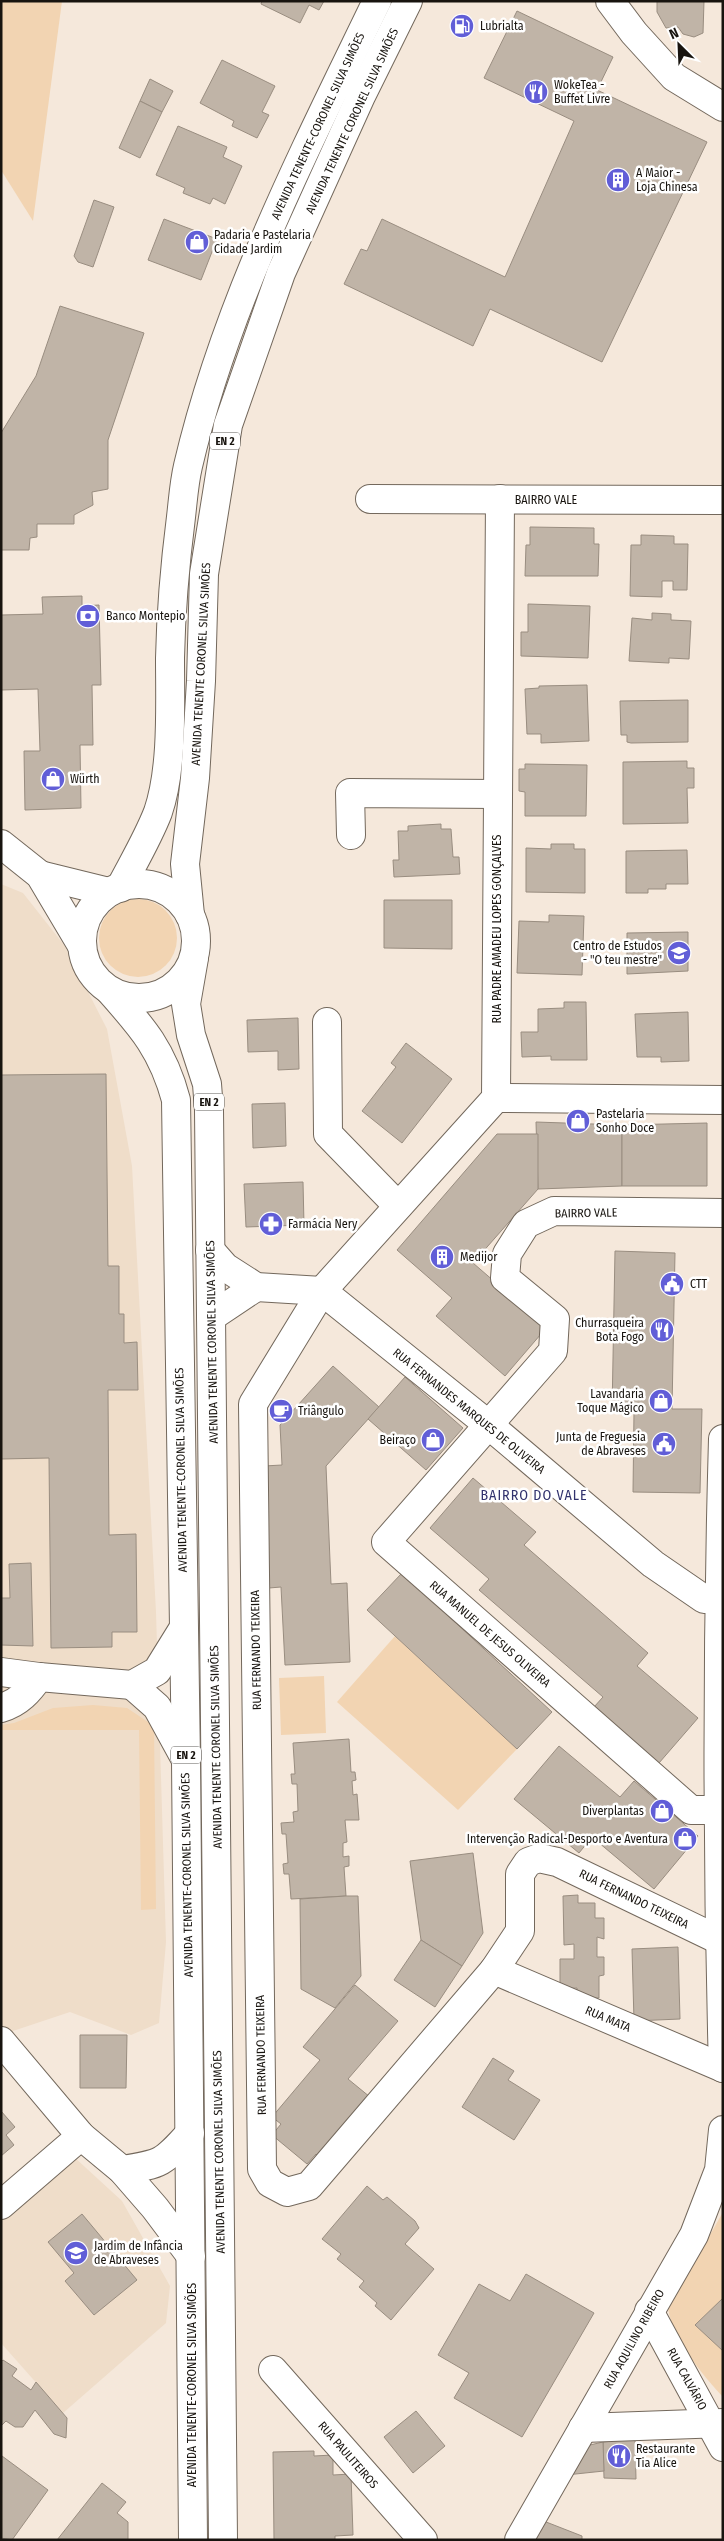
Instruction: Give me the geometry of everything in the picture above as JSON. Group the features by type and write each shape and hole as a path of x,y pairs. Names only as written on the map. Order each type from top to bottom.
{"street":[{"name":"AVENIDA TENENTE-CORONEL SILVA SIMÕES","path":"115,890 158,811 167,765 170,735 171,608 175,566 188,468 217,360 233,314 268,232 377,1"},
{"name":"AVENIDA TENENTE CORONEL SILVA SIMÕES","path":"190,915 185,864 196,768 204,574 228,425 281,273 361,96 408,1"},
{"path":"610,1 634,33 674,77 723,107"},
{"name":"BAIRRO VALE","path":"370,499 723,500"},
{"name":"RUA PADRE AMADEU LOPES GONÇALVES","path":"496,1098 500,500"},
{"path":"351,835 350,793 498,794"},
{"path":"1,844 40,875 81,944"},
{"path":"40,875 115,890"},
{"name":"EN 2","path":"136,884 152,886 174,897 190,915 195,929 194,958 186,973 175,986 160,995 134,998 110,991 90,971 81,944 84,925 92,908 115,890 136,884"},
{"name":"AVENIDA TENENTE CORONEL SILVA SIMÕES","path":"194,958 186,1004 191,1035 208,1084 223,2540"},
{"name":"AVENIDA TENENTE-CORONEL SILVA SIMÕES","path":"110,991 142,1027 155,1046 169,1071 176,1100 186,1760 193,2540"},
{"path":"327,1022 328,1134 398,1206"},
{"path":"210,1250 225,1267 256,1287 322,1291 496,1098 723,1100"},
{"name":"BAIRRO VALE","path":"490,1426 553,1351 555,1319 505,1278 507,1254 526,1224 554,1211 723,1213"},
{"path":"211,1317 256,1287"},
{"name":"RUA FERNANDES MARQUES DE OLIVEIRA","path":"322,1291 490,1426 654,1564 704,1599 718,1599"},
{"name":"RUA FERNANDO TEIXEIRA","path":"322,1291 253,1404 262,2168 270,2183 287,2192 309,2186 494,1970 520,1931 520,1874 528,1862 539,1858 557,1862 719,1940"},
{"name":"RUA MANUEL DE JESUS OLIVEIRA","path":"490,1426 386,1542 691,1810 717,1810"},
{"path":"723,1439 718,1599 717,1810 723,2068"},
{"path":"1,1672 39,1677 132,1684 157,1671 183,1629"},
{"path":"1,1708 13,1705 28,1692 39,1677"},
{"path":"132,1684 157,1706 186,1760"},
{"name":"RUA MATA","path":"494,1970 723,2068"},
{"path":"1,2041 81,2136 122,2170 155,2208 191,2256"},
{"name":"RUA AQUILINO RIBEIRO","path":"519,2540 694,2235 719,2170 723,2130"},
{"path":"122,2170 155,2165 169,2156 190,2133"},
{"path":"1,2205 81,2136"},
{"name":"RUA CALVÁRIO","path":"649,2311 719,2431"},
{"name":"RUA PAULITEIROS","path":"273,2370 423,2540"},
{"path":"583,2428 719,2431"}],"shaded area":[{"path":"1,1 62,1 33,221 1,170"},
{"path":"1,884 23,893 64,945 107,1029 132,1166 156,1612 166,1942 159,2023 131,2035 70,2012 1,2035"},
{"path":"138,899 153,902 166,910 174,923 177,938 174,953 166,966 153,974 138,977 123,974 110,966 102,953 99,938 102,923 110,910 123,902"},
{"path":"395,1636 517,1749 458,1810 337,1702"},
{"path":"324,1676 326,1733 281,1735 279,1678"},
{"path":"93,1705 127,1708 154,1726 156,1909 141,1910 139,1730 1,1730 1,1725 14,1723 53,1708"},
{"name":"Jardim de Infância de Abraveses","path":"74,2157 122,2201 170,2286 166,2323 63,2413 1,2343 1,2220"},
{"path":"723,2212 723,2397 706,2378 682,2345 671,2321 668,2309"}],"building":[{"path":"262,1 324,1 319,10 309,5 300,23 261,4"},
{"path":"657,1 704,1 703,33 694,37 683,34 678,27 666,28 657,12"},
{"name":"A Maior - Loja Chinesa","path":"517,11 613,57 597,90 707,142 602,362 490,309 473,346 344,284 361,249 367,251 382,219 505,277 574,121 484,78"},
{"path":"222,60 275,86 262,112 269,115 257,138 232,126 234,121 200,103"},
{"path":"150,79 173,91 162,112 140,101"},
{"path":"140,101 162,112 140,158 119,148"},
{"path":"178,126 227,147 223,157 242,166 225,204 213,198 210,204 183,193 185,188 156,175"},
{"path":"94,200 114,207 93,267 78,262 74,256"},
{"path":"164,219 217,239 201,280 148,260"},
{"path":"60,306 144,333 108,440 108,489 92,492 93,505 74,515 74,524 37,524 37,537 30,538 29,550 1,550 1,433 36,376"},
{"path":"530,527 594,528 594,544 599,544 598,576 525,576 526,545 530,545"},
{"path":"641,535 674,536 674,544 688,544 687,590 673,590 673,581 662,581 662,597 630,596 631,545 641,545"},
{"path":"82,596 82,606 99,605 101,685 92,685 93,745 80,745 81,808 25,810 24,751 40,751 38,689 1,690 1,615 43,614 42,597"},
{"path":"528,604 590,606 588,658 521,656 521,632 528,632"},
{"path":"652,613 671,614 671,620 691,621 689,659 669,658 669,663 629,661 632,618 652,620"},
{"path":"587,685 589,741 541,743 541,734 527,734 525,689 539,688 539,686"},
{"path":"688,700 688,742 631,743 627,742 627,735 621,735 620,701"},
{"path":"687,761 687,768 694,768 694,788 687,788 688,823 623,824 623,762"},
{"path":"525,764 587,765 586,816 525,816 525,792 519,791 519,769 525,769"},
{"path":"441,824 441,829 451,829 453,857 459,857 460,874 394,877 393,860 399,860 398,831 408,831 408,826"},
{"path":"551,844 574,844 574,849 585,849 585,893 526,892 526,848 551,849"},
{"path":"687,850 688,884 666,884 666,889 648,889 648,893 626,893 626,851"},
{"path":"384,900 452,900 452,949 384,948"},
{"path":"549,915 584,916 582,975 517,973 519,921 549,922"},
{"path":"688,932 688,971 627,974 627,933"},
{"path":"564,1002 586,1002 587,1060 551,1060 551,1056 522,1057 521,1032 538,1032 538,1009 564,1008"},
{"path":"688,1012 689,1061 661,1062 661,1057 637,1057 635,1014"},
{"path":"298,1018 299,1069 278,1070 278,1051 248,1052 247,1020"},
{"path":"406,1043 452,1079 402,1143 362,1111 396,1067 391,1063"},
{"path":"106,1074 108,1266 119,1266 119,1314 124,1314 124,1343 137,1342 138,1390 108,1390 109,1535 136,1534 137,1632 112,1632 112,1647 51,1648 49,1458 1,1459 1,1075"},
{"path":"285,1103 286,1146 253,1148 252,1104"},
{"path":"536,1122 622,1125 622,1186 538,1189"},
{"path":"707,1123 707,1186 622,1186 622,1125"},
{"name":"Medijor","path":"497,1134 538,1134 538,1189 473,1263 547,1327 505,1376 436,1316 452,1298 397,1250"},
{"path":"303,1182 304,1225 246,1227 244,1184"},
{"path":"615,1251 675,1253 672,1409 702,1409 700,1493 633,1492 634,1412 612,1412"},
{"path":"333,1366 379,1407 326,1466 331,1584 347,1583 350,1662 285,1665 281,1587 269,1588 264,1466 282,1465 280,1425"},
{"path":"405,1377 463,1428 426,1470 368,1419"},
{"path":"473,1478 536,1532 524,1545 648,1653 637,1666 698,1718 659,1763 594,1707 603,1697 479,1590 489,1579 430,1528"},
{"path":"31,1563 33,1646 1,1645 1,1598 10,1598 9,1564"},
{"path":"402,1573 552,1712 517,1749 367,1610"},
{"path":"349,1739 351,1772 355,1772 356,1780 352,1781 353,1795 357,1794 359,1820 345,1820 347,1842 343,1843 343,1857 349,1856 349,1866 344,1867 346,1896 291,1899 289,1874 284,1874 283,1864 288,1863 286,1834 282,1834 281,1823 294,1822 293,1812 298,1811 297,1784 292,1784 291,1774 295,1774 293,1743"},
{"path":"559,1746 620,1797 634,1781 698,1836 654,1889 592,1837 579,1853 514,1799"},
{"path":"473,1853 483,1933 462,1966 421,1940 410,1861"},
{"path":"578,1895 578,1903 595,1903 595,1918 604,1918 604,1939 597,1937 597,1957 604,1957 604,1975 599,1976 599,1998 577,1998 577,1988 560,1989 560,1959 574,1959 574,1944 564,1945 563,1896"},
{"path":"358,1896 361,1976 335,2008 301,1989 300,1899"},
{"path":"421,1940 462,1966 435,2007 394,1980"},
{"path":"678,1947 680,2019 634,2021 632,1949"},
{"path":"355,1985 398,2021 348,2079 370,2097 319,2157 316,2154 307,2164 272,2135 281,2124 272,2117 320,2060 303,2047"},
{"path":"80,2035 127,2035 126,2088 80,2088"},
{"path":"493,2058 514,2071 508,2080 540,2100 514,2140 462,2107"},
{"path":"1,2111 15,2127 6,2135 14,2145 1,2156"},
{"path":"367,2186 383,2200 387,2197 415,2221 419,2228 405,2244 434,2269 391,2320 375,2306 377,2303 359,2287 364,2281 337,2259 341,2254 322,2239"},
{"path":"82,2214 137,2280 94,2315 65,2281 74,2273 48,2242"},
{"path":"526,2274 594,2313 522,2437 454,2398 469,2373 438,2355 479,2284 510,2301"},
{"path":"723,2298 723,2351 695,2325"},
{"path":"3,2360 17,2369 12,2376 31,2390 36,2382 67,2418 66,2438 54,2434 35,2410 23,2427 15,2427 6,2421 1,2426 1,2362"},
{"path":"416,2411 445,2446 413,2473 384,2437"},
{"name":"Restaurante Tia Alice","path":"635,2439 636,2479 604,2478 603,2442"},
{"path":"603,2442 604,2471 566,2475 581,2447"},
{"path":"314,2451 314,2456 333,2455 333,2475 351,2474 353,2535 335,2536 335,2540 274,2540 273,2452"},
{"path":"2,2456 48,2490 12,2540 1,2538"},
{"path":"102,2483 126,2502 117,2513 128,2522 128,2540 57,2540"},
{"path":"541,2520 582,2536 582,2540 528,2540"}],"place":[{"name":"Lubrialta","path":"462,26"},
{"name":"WokeTea - Buffet Livre","path":"536,92"},
{"name":"A Maior - Loja Chinesa","path":"618,180"},
{"name":"Padaria e Pastelaria Cidade Jardim","path":"197,242"},
{"name":"Banco Montepio","path":"88,616"},
{"name":"Würth","path":"53,779"},
{"name":"Centro de Estudos - \"O teu mestre\"","path":"679,953"},
{"name":"Pastelaria Sonho Doce","path":"578,1121"},
{"name":"Farmácia Nery","path":"271,1224"},
{"name":"Medijor","path":"442,1257"},
{"name":"CTT","path":"672,1284"},
{"name":"Churrasqueira Bota Fogo","path":"662,1330"},
{"name":"Lavandaria Toque Mágico","path":"661,1401"},
{"name":"Triângulo","path":"281,1411"},
{"name":"Beiraço","path":"433,1440"},
{"name":"Junta de Freguesia de Abraveses","path":"664,1444"},
{"name":"Diverplantas","path":"662,1811"},
{"name":"Intervenção Radical-Desporto e Aventura","path":"685,1839"},
{"name":"Jardim de Infância de Abraveses","path":"76,2253"},
{"name":"Restaurante Tia Alice","path":"619,2456"}],"district":[{"name":"BAIRRO DO VALE","path":"534,1495"}]}
